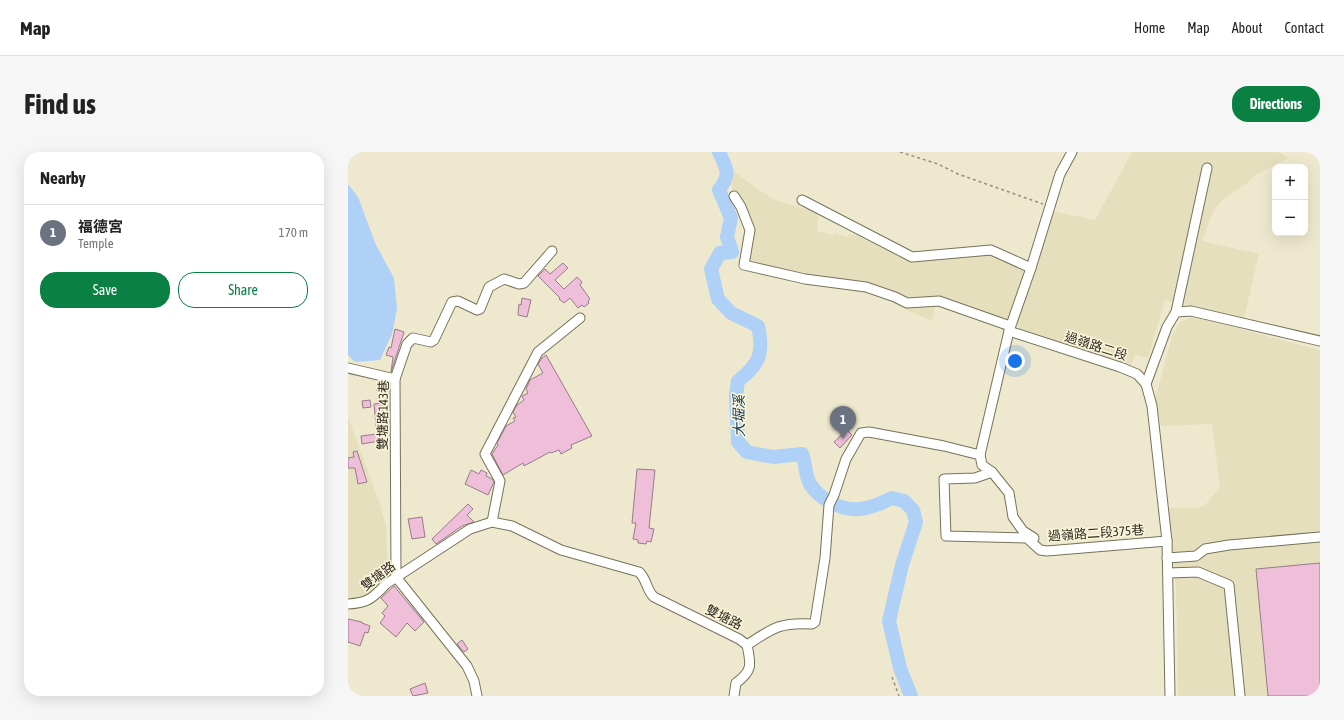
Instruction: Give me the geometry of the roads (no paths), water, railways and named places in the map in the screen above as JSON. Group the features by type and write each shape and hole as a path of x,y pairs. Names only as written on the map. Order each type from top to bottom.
{"street":[{"path":"1047,551 1045,545 1023,530 1016,522 1013,517 1009,493 992,472 982,465 980,455 1010,329 1031,268 1060,174 1072,152"},
{"path":"1170,696 1167,541 1152,406 1146,384 1167,327 1176,312 1207,168"},
{"name":"過嶺路二段","path":"734,196 741,207 750,230 744,266 805,279 866,287 895,297 907,303 939,301 1010,329 1120,366 1137,374 1146,384"},
{"path":"802,200 912,257 990,250 1031,268"},
{"name":"雙塘路143巷","path":"396,577 395,379 407,344 413,338 428,343 434,340 452,302 458,301 477,310 480,309 489,287 504,279 519,284 524,283 552,251"},
{"path":"1176,312 1191,310 1320,341"},
{"path":"492,522 500,481 485,454 538,352 580,318"},
{"path":"348,368 395,379"},
{"name":"雙塘路","path":"348,604 368,601 386,584 470,529 492,522 512,526 561,550 639,572 645,579 648,589 654,597 739,639 747,645 776,627 791,623 812,624 815,622 825,558 829,505 850,451 861,433 865,432 944,446 980,455"},
{"name":"過嶺路二段375巷","path":"992,472 975,478 944,479 946,536 1027,538 1040,550 1047,551 1167,541"},
{"path":"1167,558 1196,556 1205,549 1229,545 1320,537"},
{"path":"1168,573 1198,572 1229,585 1240,696"},
{"path":"396,577 467,666 474,681 477,696"},
{"path":"734,696 736,683 747,674 750,668 747,645"}],"water":[{"path":"348,184 358,197 376,245 394,278 397,309 392,334 380,360 355,362 348,355"}],"waterway":[{"name":"大堀溪","path":"719,152 726,167 725,180 719,190 731,218 727,237 732,252 720,253 711,269 718,299 731,313 758,326 760,335 760,351 756,363 738,381 736,395 738,442 747,452 773,457 802,454 810,484 819,495 839,506 860,509 876,505 892,498 904,501 913,510 916,522 902,565 889,621 900,668 911,696"}],"place":[{"name":"福德宮","path":"843,439"}]}
